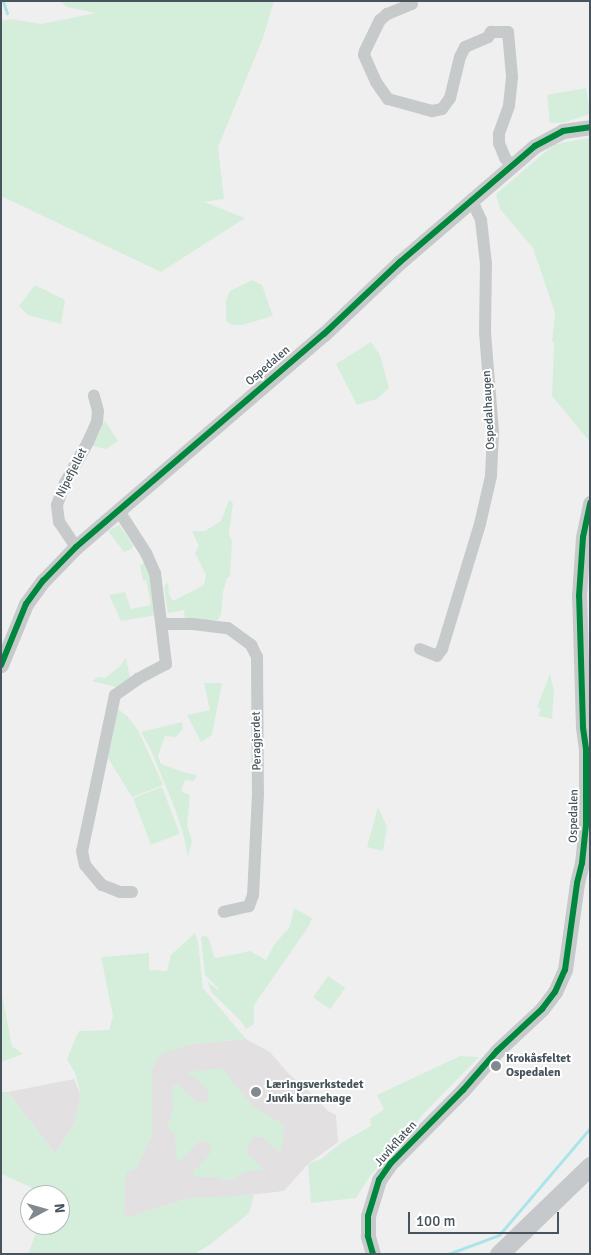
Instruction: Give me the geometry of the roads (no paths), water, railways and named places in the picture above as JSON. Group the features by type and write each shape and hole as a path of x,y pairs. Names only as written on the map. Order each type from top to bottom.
{"main road":[{"path":"499,1254 590,1166"},
{"path":"512,1254 548,1214 560,1197"}],"street":[{"path":"412,4 387,14 380,20 364,51 376,82 388,99 432,111 442,109 450,98 460,57 465,47 488,36 491,32 508,32 512,77 509,106 499,143 505,158 512,166"},
{"name":"Ospedalen","path":"1,665 15,628 33,594 60,561 274,375 324,334 400,262 512,166 547,139 563,131 590,127"},
{"name":"Ospedalhaugen","path":"420,649 436,656 442,649 480,524 491,476 493,432 485,332 486,264 481,220 472,201"},
{"name":"Nipefjellet","path":"76,547 59,522 57,505 65,483 97,422 98,412 94,396"},
{"name":"Ospedalen","path":"463,1090 497,1051 542,1009 555,992 565,970 586,832 586,749 583,727 579,596 583,537 590,503"},
{"path":"119,511 146,553 156,573 166,664 114,695 82,846 85,865 102,885 120,892 132,892"},
{"name":"Peragjerdet","path":"163,624 193,624 228,628 251,645 258,657 258,794 253,895 249,906 224,912"},
{"name":"Juvikflaten","path":"373,1254 368,1236 368,1216 379,1180 390,1163 463,1090"}],"waterway":[{"path":"3,1 7,13"},
{"path":"448,1254 499,1235 590,1128"}],"place":[{"name":"Krokåsfeltet Ospedalen","path":"496,1066"},
{"name":"Læringsverkstedet Juvik barnehage","path":"256,1092"}]}
